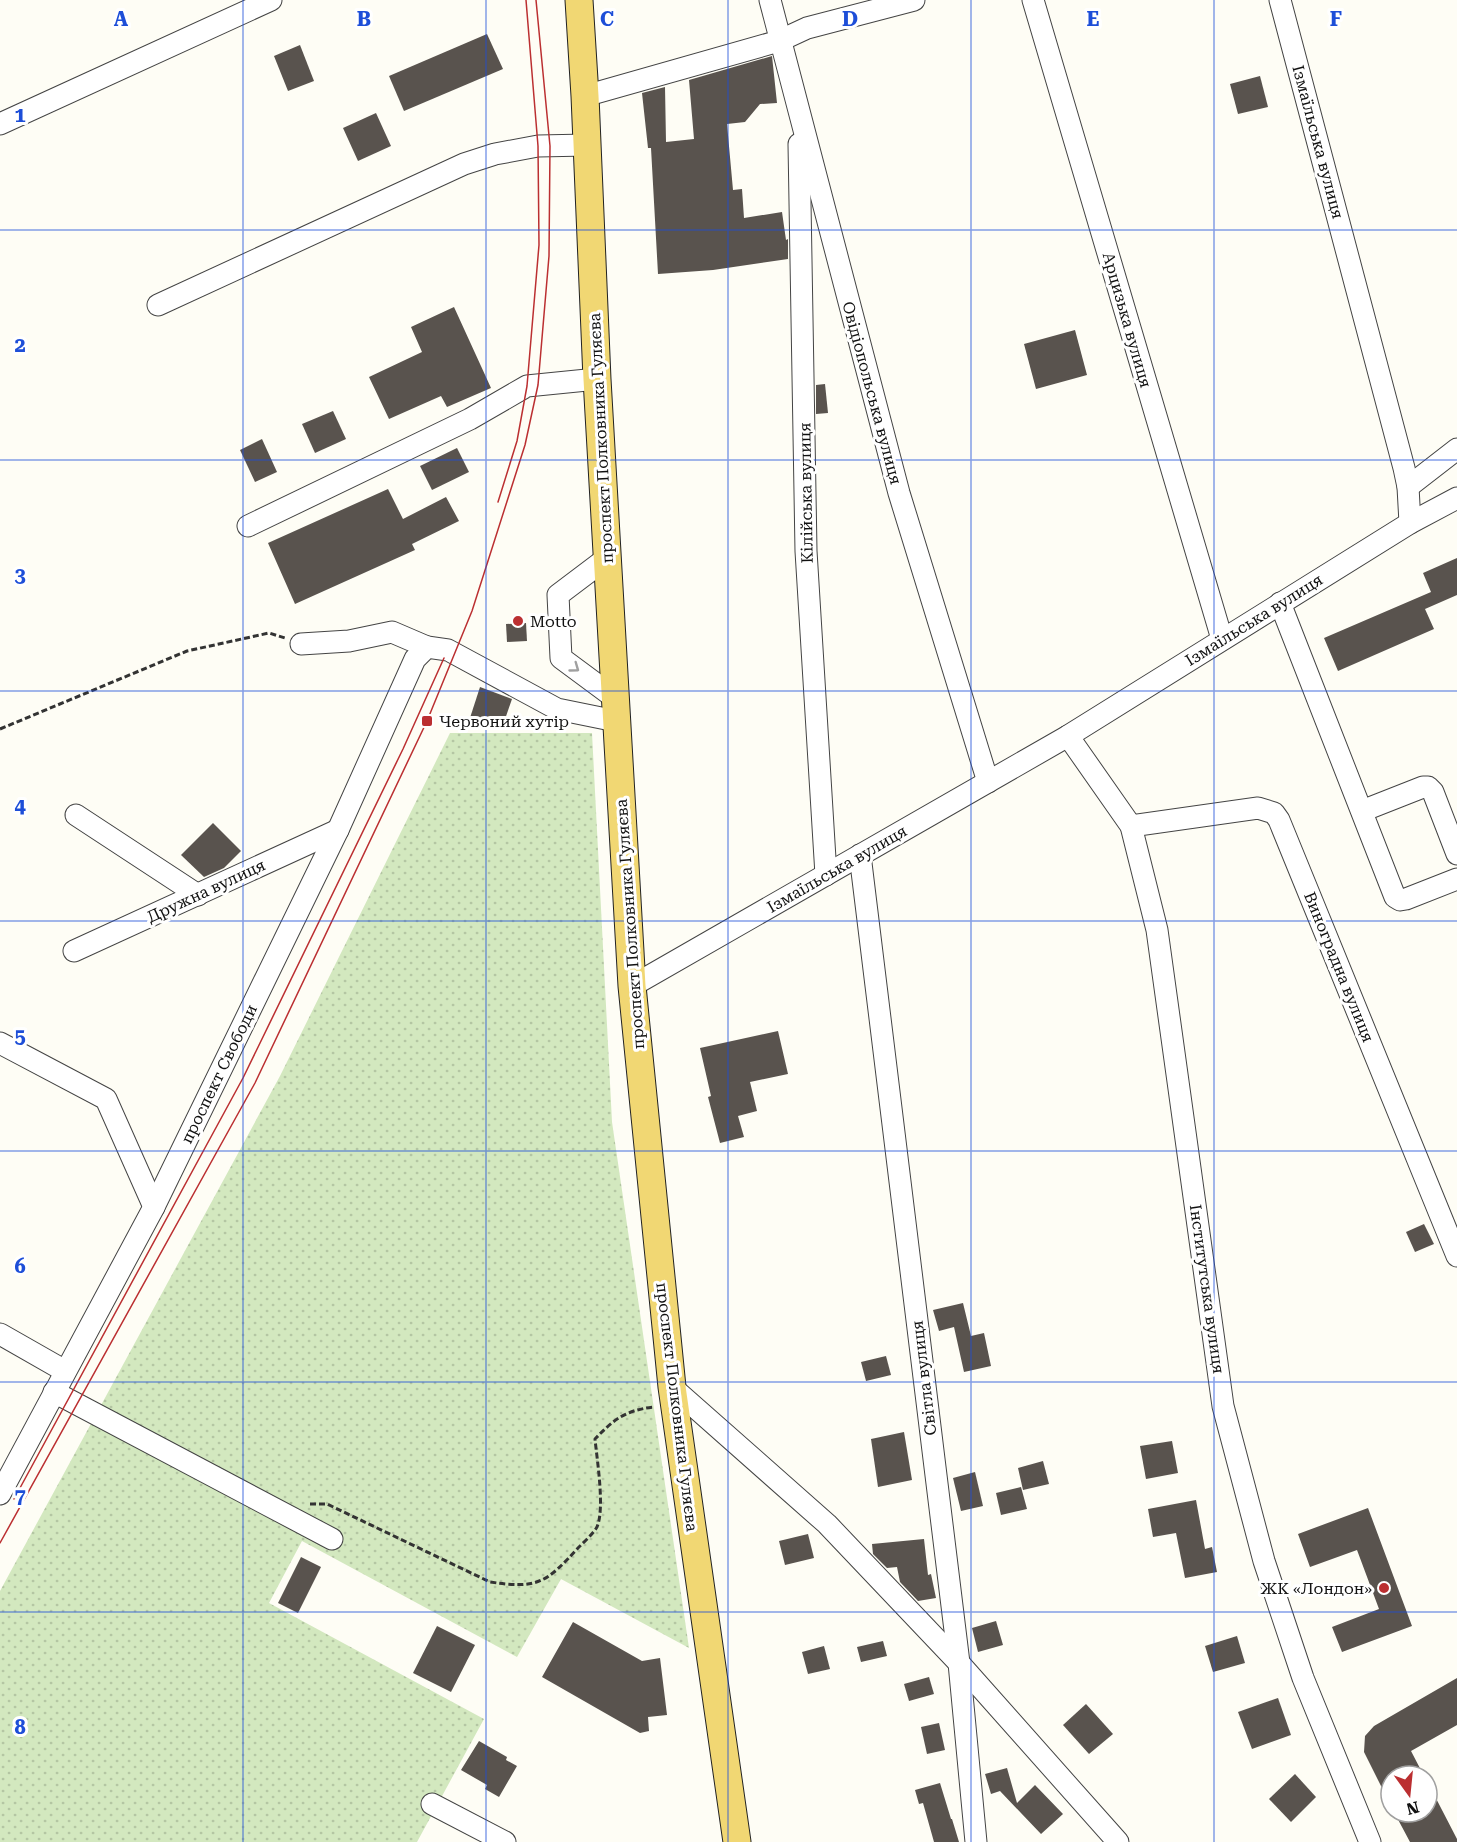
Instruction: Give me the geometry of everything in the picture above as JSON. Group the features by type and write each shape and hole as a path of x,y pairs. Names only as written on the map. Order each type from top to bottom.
{"main road":[{"name":"проспект Полковника Гуляєва","path":"579,0 597,379 632,986 673,1396 737,1842"}],"street":[{"path":"0,124 271,0"},
{"name":"Овідіопольська вулиця","path":"770,0 899,493 987,782"},
{"path":"585,96 779,41 807,28 914,0"},
{"name":"Арцизька вулиця","path":"1033,0 1222,639"},
{"name":"Ізмаїльська вулиця","path":"632,986 1068,736 1410,523 1408,487 1280,0"},
{"name":"Кілійська вулиця","path":"798,111 806,551 826,875"},
{"path":"158,305 464,164 495,154 538,146 587,145"},
{"path":"248,526 470,419 527,386 597,379"},
{"path":"1408,487 1457,449"},
{"path":"1410,523 1457,498"},
{"path":"607,558 558,595 561,658 616,710"},
{"path":"1280,603 1395,897 1400,900 1406,899 1457,879"},
{"path":"301,644 349,641 392,632 427,647 448,650 557,709 616,710"},
{"name":"проспект Свободи","path":"0,1494 154,1208 338,830 415,659 427,647"},
{"name":"Інститутська вулиця","path":"1068,736 1131,826 1157,930 1223,1406 1264,1561 1303,1678 1370,1842"},
{"path":"1362,811 1428,787 1433,792 1457,854"},
{"name":"Виноградна вулиця","path":"1131,826 1258,808 1274,813 1279,820 1457,1256"},
{"path":"76,815 198,895"},
{"name":"Дружна вулиця","path":"74,951 338,830"},
{"name":"Світла вулиця","path":"860,855 959,1663 976,1842"},
{"path":"0,1043 106,1099 154,1208"},
{"path":"0,1334 65,1371"},
{"path":"54,1392 332,1539"},
{"path":"673,1396 827,1524 959,1663 1118,1842"},
{"path":"432,1804 505,1842"}],"path":[{"path":"0,729 187,651 269,633 301,644"},
{"path":"287,1515 307,1504 327,1504 490,1582 519,1586 539,1582 560,1568 597,1527 600,1502 595,1439 615,1419 673,1396"}],"green space":[{"path":"450,733 592,733 612,1122 689,1648 561,1579 517,1657 302,1541 269,1603 484,1719 417,1842 0,1842 0,1591 280,1076"}],"building":[{"path":"487,34 503,69 404,111 389,76"},
{"path":"300,45 314,81 288,91 274,56"},
{"path":"772,56 777,103 760,104 745,122 727,124 733,190 742,189 744,218 782,212 786,240 788,239 788,259 713,270 658,274 651,148 648,148 642,93 665,87 666,142 694,139 689,80"},
{"path":"1260,76 1268,107 1238,114 1230,84"},
{"path":"376,113 391,146 358,161 343,128"},
{"path":"454,307 491,388 447,407 441,396 389,419 369,377 422,352 411,327"},
{"path":"1075,330 1087,375 1036,389 1024,344"},
{"path":"825,384 828,413 816,414 816,385"},
{"path":"333,411 346,439 315,453 302,424"},
{"path":"262,439 277,472 255,482 240,450"},
{"path":"457,448 469,472 432,490 420,466"},
{"path":"388,489 403,519 446,497 459,521 412,544 415,550 295,604 268,543"},
{"path":"1457,558 1457,595 1425,609 1434,629 1338,671 1324,638 1431,592 1423,573"},
{"path":"526,623 527,641 507,642 506,624"},
{"path":"480,687 512,699 503,725 469,721"},
{"path":"213,823 241,851 224,868 204,877 181,855"},
{"path":"778,1031 788,1074 750,1082 757,1111 738,1116 744,1137 720,1143 708,1097 711,1096 700,1048"},
{"path":"1424,1224 1434,1244 1415,1252 1406,1232"},
{"path":"963,1303 971,1336 984,1333 991,1366 964,1372 954,1327 939,1331 933,1310"},
{"path":"886,1356 891,1375 866,1381 861,1362"},
{"path":"904,1432 912,1480 878,1487 871,1439"},
{"path":"1172,1441 1178,1473 1146,1479 1140,1446"},
{"path":"1043,1461 1049,1484 1023,1490 1018,1468"},
{"path":"975,1472 983,1506 961,1511 953,1478"},
{"path":"1021,1487 1027,1509 1001,1515 996,1493"},
{"path":"1196,1500 1205,1549 1212,1547 1217,1572 1185,1578 1176,1533 1153,1537 1148,1509"},
{"name":"ЖК «Лондон»","path":"1368,1508 1412,1626 1342,1652 1332,1627 1379,1609 1357,1550 1310,1567 1298,1534"},
{"path":"808,1534 814,1558 785,1565 779,1541"},
{"path":"924,1539 928,1575 931,1574 936,1598 918,1601 900,1582 897,1567 887,1568 873,1554 872,1544"},
{"path":"301,1557 321,1567 298,1613 278,1603"},
{"path":"996,1621 1003,1645 978,1652 972,1628"},
{"path":"573,1622 642,1661 660,1658 667,1715 648,1717 649,1731 640,1733 542,1677"},
{"path":"437,1626 475,1645 451,1692 413,1673"},
{"path":"1237,1636 1245,1663 1213,1672 1205,1646"},
{"path":"883,1641 887,1656 861,1662 857,1647"},
{"path":"824,1646 830,1669 808,1674 802,1652"},
{"path":"929,1677 934,1694 909,1701 904,1684"},
{"path":"1457,1678 1457,1725 1411,1751 1418,1764 1379,1764 1379,1782 1364,1752 1365,1736 1374,1726"},
{"path":"1278,1698 1291,1735 1252,1749 1238,1712"},
{"path":"1086,1704 1113,1734 1089,1754 1063,1725"},
{"path":"939,1723 945,1750 927,1754 921,1727"},
{"path":"479,1741 507,1757 506,1760 517,1766 499,1797 485,1789 487,1785 461,1770"},
{"path":"1007,1768 1017,1803 1035,1785 1063,1814 1041,1834 1000,1791 991,1794 985,1774"},
{"path":"1295,1774 1316,1797 1291,1822 1269,1799"},
{"path":"940,1783 959,1842 934,1842 923,1803 919,1804 915,1790"},
{"path":"1439,1804 1457,1842 1410,1842 1400,1824 1439,1824"}],"tram line":[{"path":"498,502 517,441 527,386 539,245 538,146 526,0"},
{"path":"0,1543 255,1083 427,721 472,611 525,445 538,385 549,256 550,146 536,0"},
{"path":"14,1499 243,1078 403,749 444,658"}],"place":[{"name":"Motto","path":"518,621"},
{"name":"Червоний хутір","path":"427,721"},
{"name":"ЖК «Лондон»","path":"1384,1588"}]}
